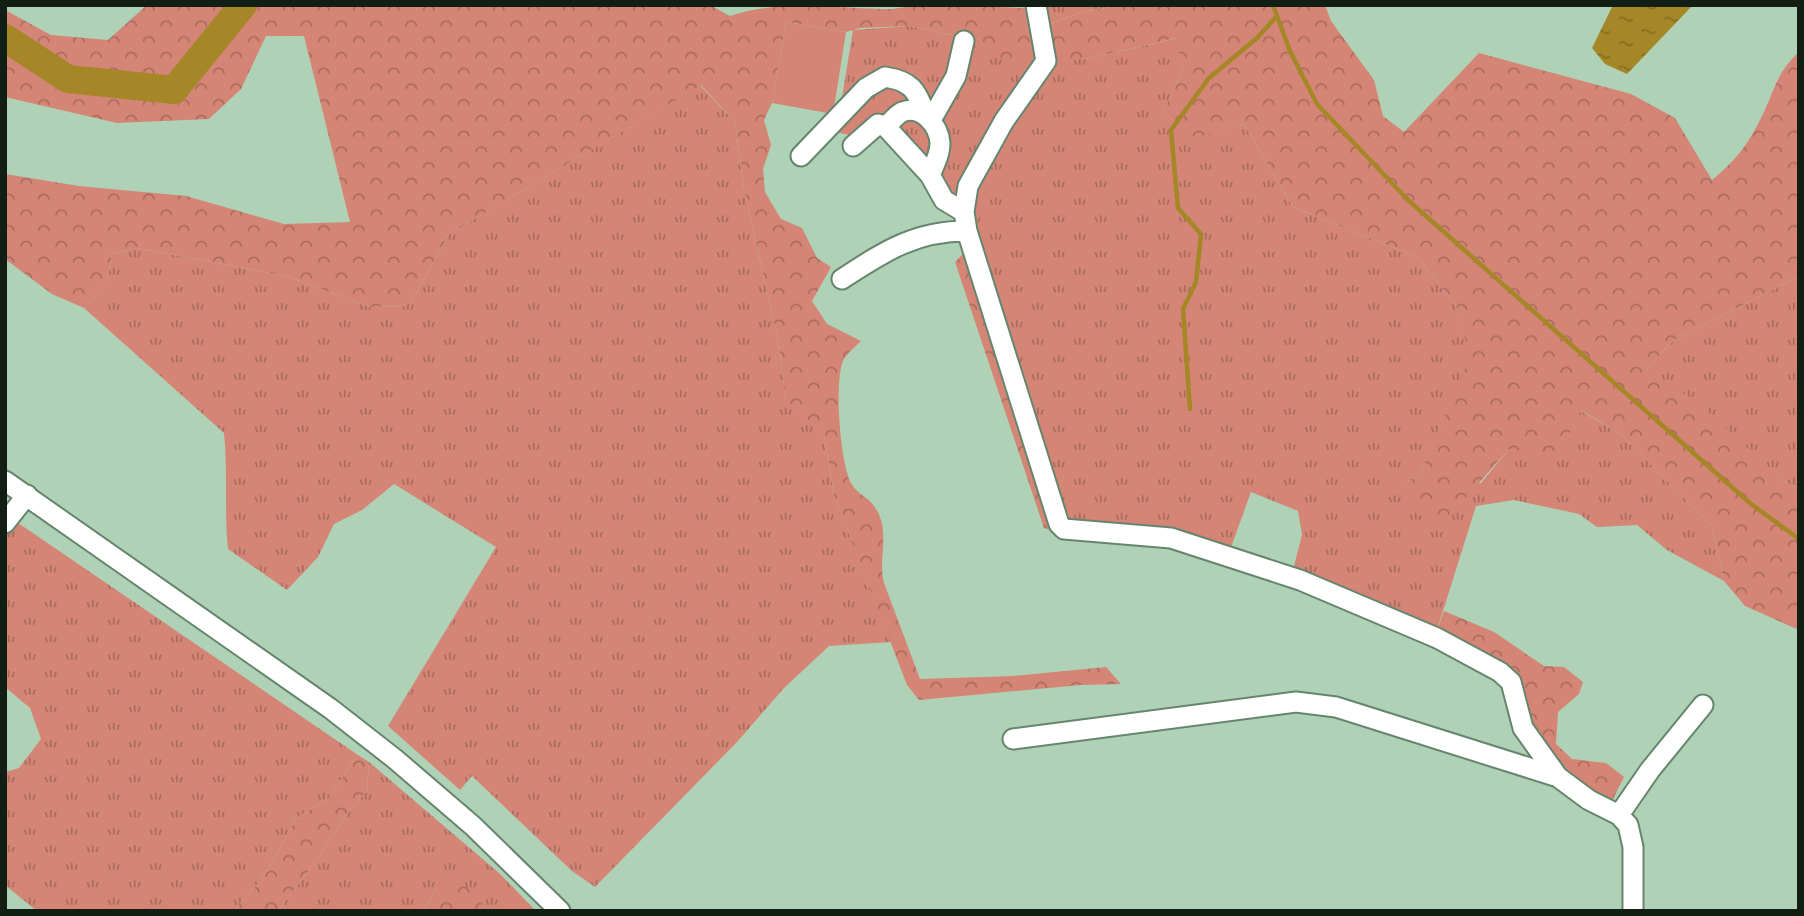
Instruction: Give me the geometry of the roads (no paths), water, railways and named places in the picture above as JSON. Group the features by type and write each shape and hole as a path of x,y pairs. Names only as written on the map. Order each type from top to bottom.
{"street":[{"path":"1036,5 1046,61 1004,121 968,186 965,221 1059,524 1064,528 1171,538 1300,580 1437,638 1500,671 1511,682 1523,729 1558,777 1589,800 1619,816 1628,825 1633,847 1633,911"},
{"path":"928,117 962,64 964,41"},
{"path":"801,156 866,88 885,77 903,80 918,95 940,139 940,152 930,175"},
{"path":"886,127 900,113 910,110 928,117"},
{"path":"853,146 870,128 878,124 886,127 930,175 944,200 965,221"},
{"path":"842,279 890,248 965,221"},
{"path":"5,481 331,709 395,759 473,826 560,911"},
{"path":"5,523 27,495"},
{"path":"1013,740 1296,702 1336,707 1558,777"},
{"path":"1619,816 1650,770 1703,705"}],"water":[{"path":"1613,5 1693,5 1627,74 1605,64 1592,48"}],"waterway":[{"path":"5,38 68,79 174,90 243,5"},
{"path":"1273,5 1290,51 1317,104 1409,201 1751,504 1799,539"},
{"path":"1190,409 1183,309 1196,282 1201,234 1178,208 1171,130 1209,78 1257,38 1276,17"}]}
